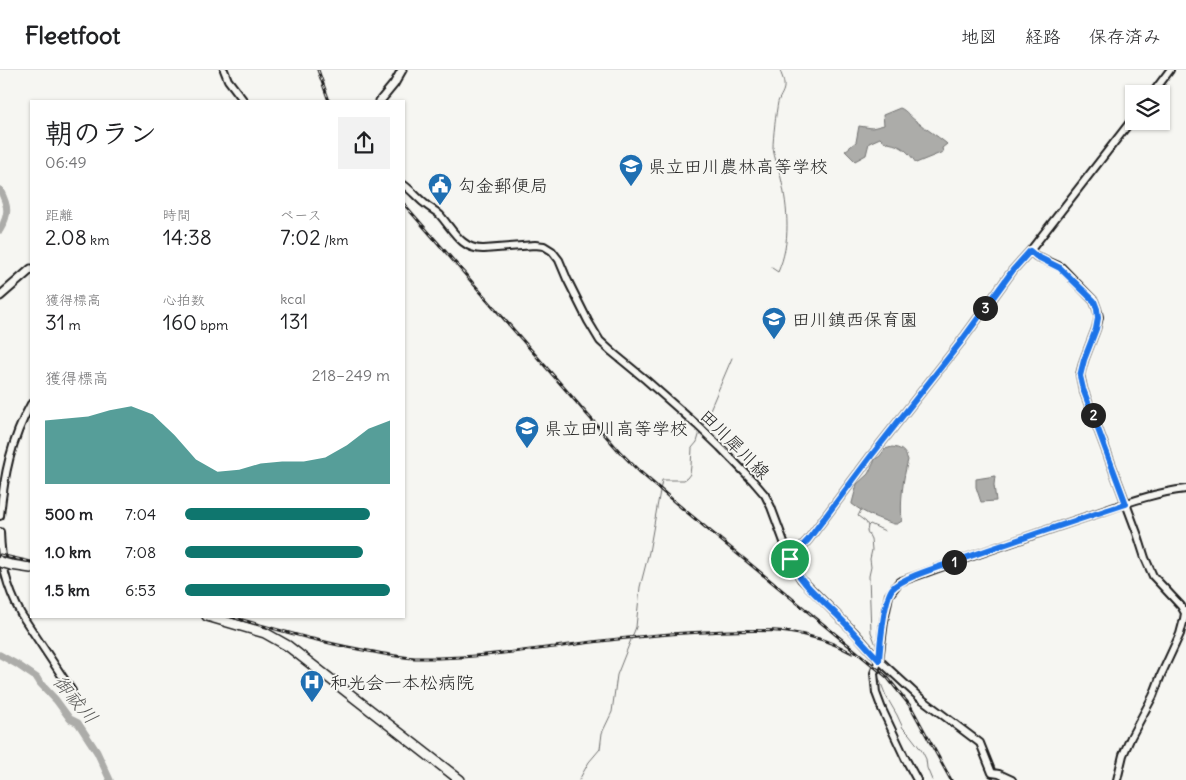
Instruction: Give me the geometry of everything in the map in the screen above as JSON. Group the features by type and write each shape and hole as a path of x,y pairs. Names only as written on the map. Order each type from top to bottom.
{"highway":[{"path":"0,562 30,568"},
{"path":"214,618 265,633 288,646 460,780"}],"main road":[{"path":"381,100 394,84 402,70"},
{"path":"0,296 30,270"}],"street":[{"path":"224,70 228,80 243,100"},
{"path":"1159,85 1170,70"},
{"path":"790,559 808,540 876,449 960,343 1013,270 1030,251 1125,129"},
{"name":"田川犀川線","path":"405,186 434,210 463,242 471,248 484,249 535,245 544,246 552,251 559,260 588,321 600,341 697,425 765,495 790,559 801,579 879,660 919,697 980,743 992,773 1012,780"},
{"path":"1030,251 1060,268 1094,301 1098,318 1080,376 1083,389 1153,576 1181,606 1185,613 1180,634 1160,675 1153,696 1123,755 1117,780"},
{"path":"0,516 2,490 8,460 23,418 30,406"},
{"path":"917,780 882,709 876,693 874,674 879,660 889,595 899,582 1159,493 1186,489"},
{"path":"0,532 3,568 14,601 20,614 72,691"}],"shaded area":[{"path":"900,108 947,144 942,148 943,152 916,163 903,149 880,138 869,143 866,155 855,161 845,151 856,142 859,126 872,128 884,125 883,115"},
{"path":"892,447 902,450 908,460 902,490 902,521 897,524 872,516 852,504 857,484 868,474 874,460 885,449"},
{"path":"995,476 996,501 981,502 976,487 976,479"}],"waterway":[{"path":"772,268 778,272 787,237 787,213 773,148 778,102 784,87 784,80 780,70"},
{"name":"御祓川","path":"0,190 7,210 0,230"},
{"path":"703,426 732,358"},
{"path":"579,780 589,762 600,749 602,733 612,712 617,675 636,627 640,587 649,552 662,480 684,480 687,478 690,474 692,448 697,442 700,432"},
{"path":"861,510 858,516 866,522 868,526 867,531 871,539 872,550 869,576 871,632 876,645"},
{"path":"868,526 870,524 885,531"},
{"name":"御祓川","path":"0,655 37,678 70,719 78,723 97,752 110,780"},
{"path":"881,669 878,676 886,696 903,728 922,751 932,780"}],"railway":[{"path":"318,70 329,100"},
{"path":"405,205 619,451 639,471 887,677 911,707 951,780"},
{"path":"0,555 30,562"},
{"path":"235,618 337,645 413,658 470,656 649,636 744,630 780,631 798,634 834,644 852,653"}],"place":[{"name":"県立田川農林高等学校","path":"631,187"},
{"name":"勾金郵便局","path":"440,206"},
{"name":"田川鎮西保育園","path":"774,340"},
{"name":"県立田川高等学校","path":"527,449"},
{"name":"和光会一本松病院","path":"312,703"}],"route":[{"path":"1030,251 1060,268 1094,301 1098,318 1096,329 1080,376 1083,389 1126,504 899,582 889,595 879,660 801,579 790,559 808,540 960,343 1013,270 1030,251"}]}
